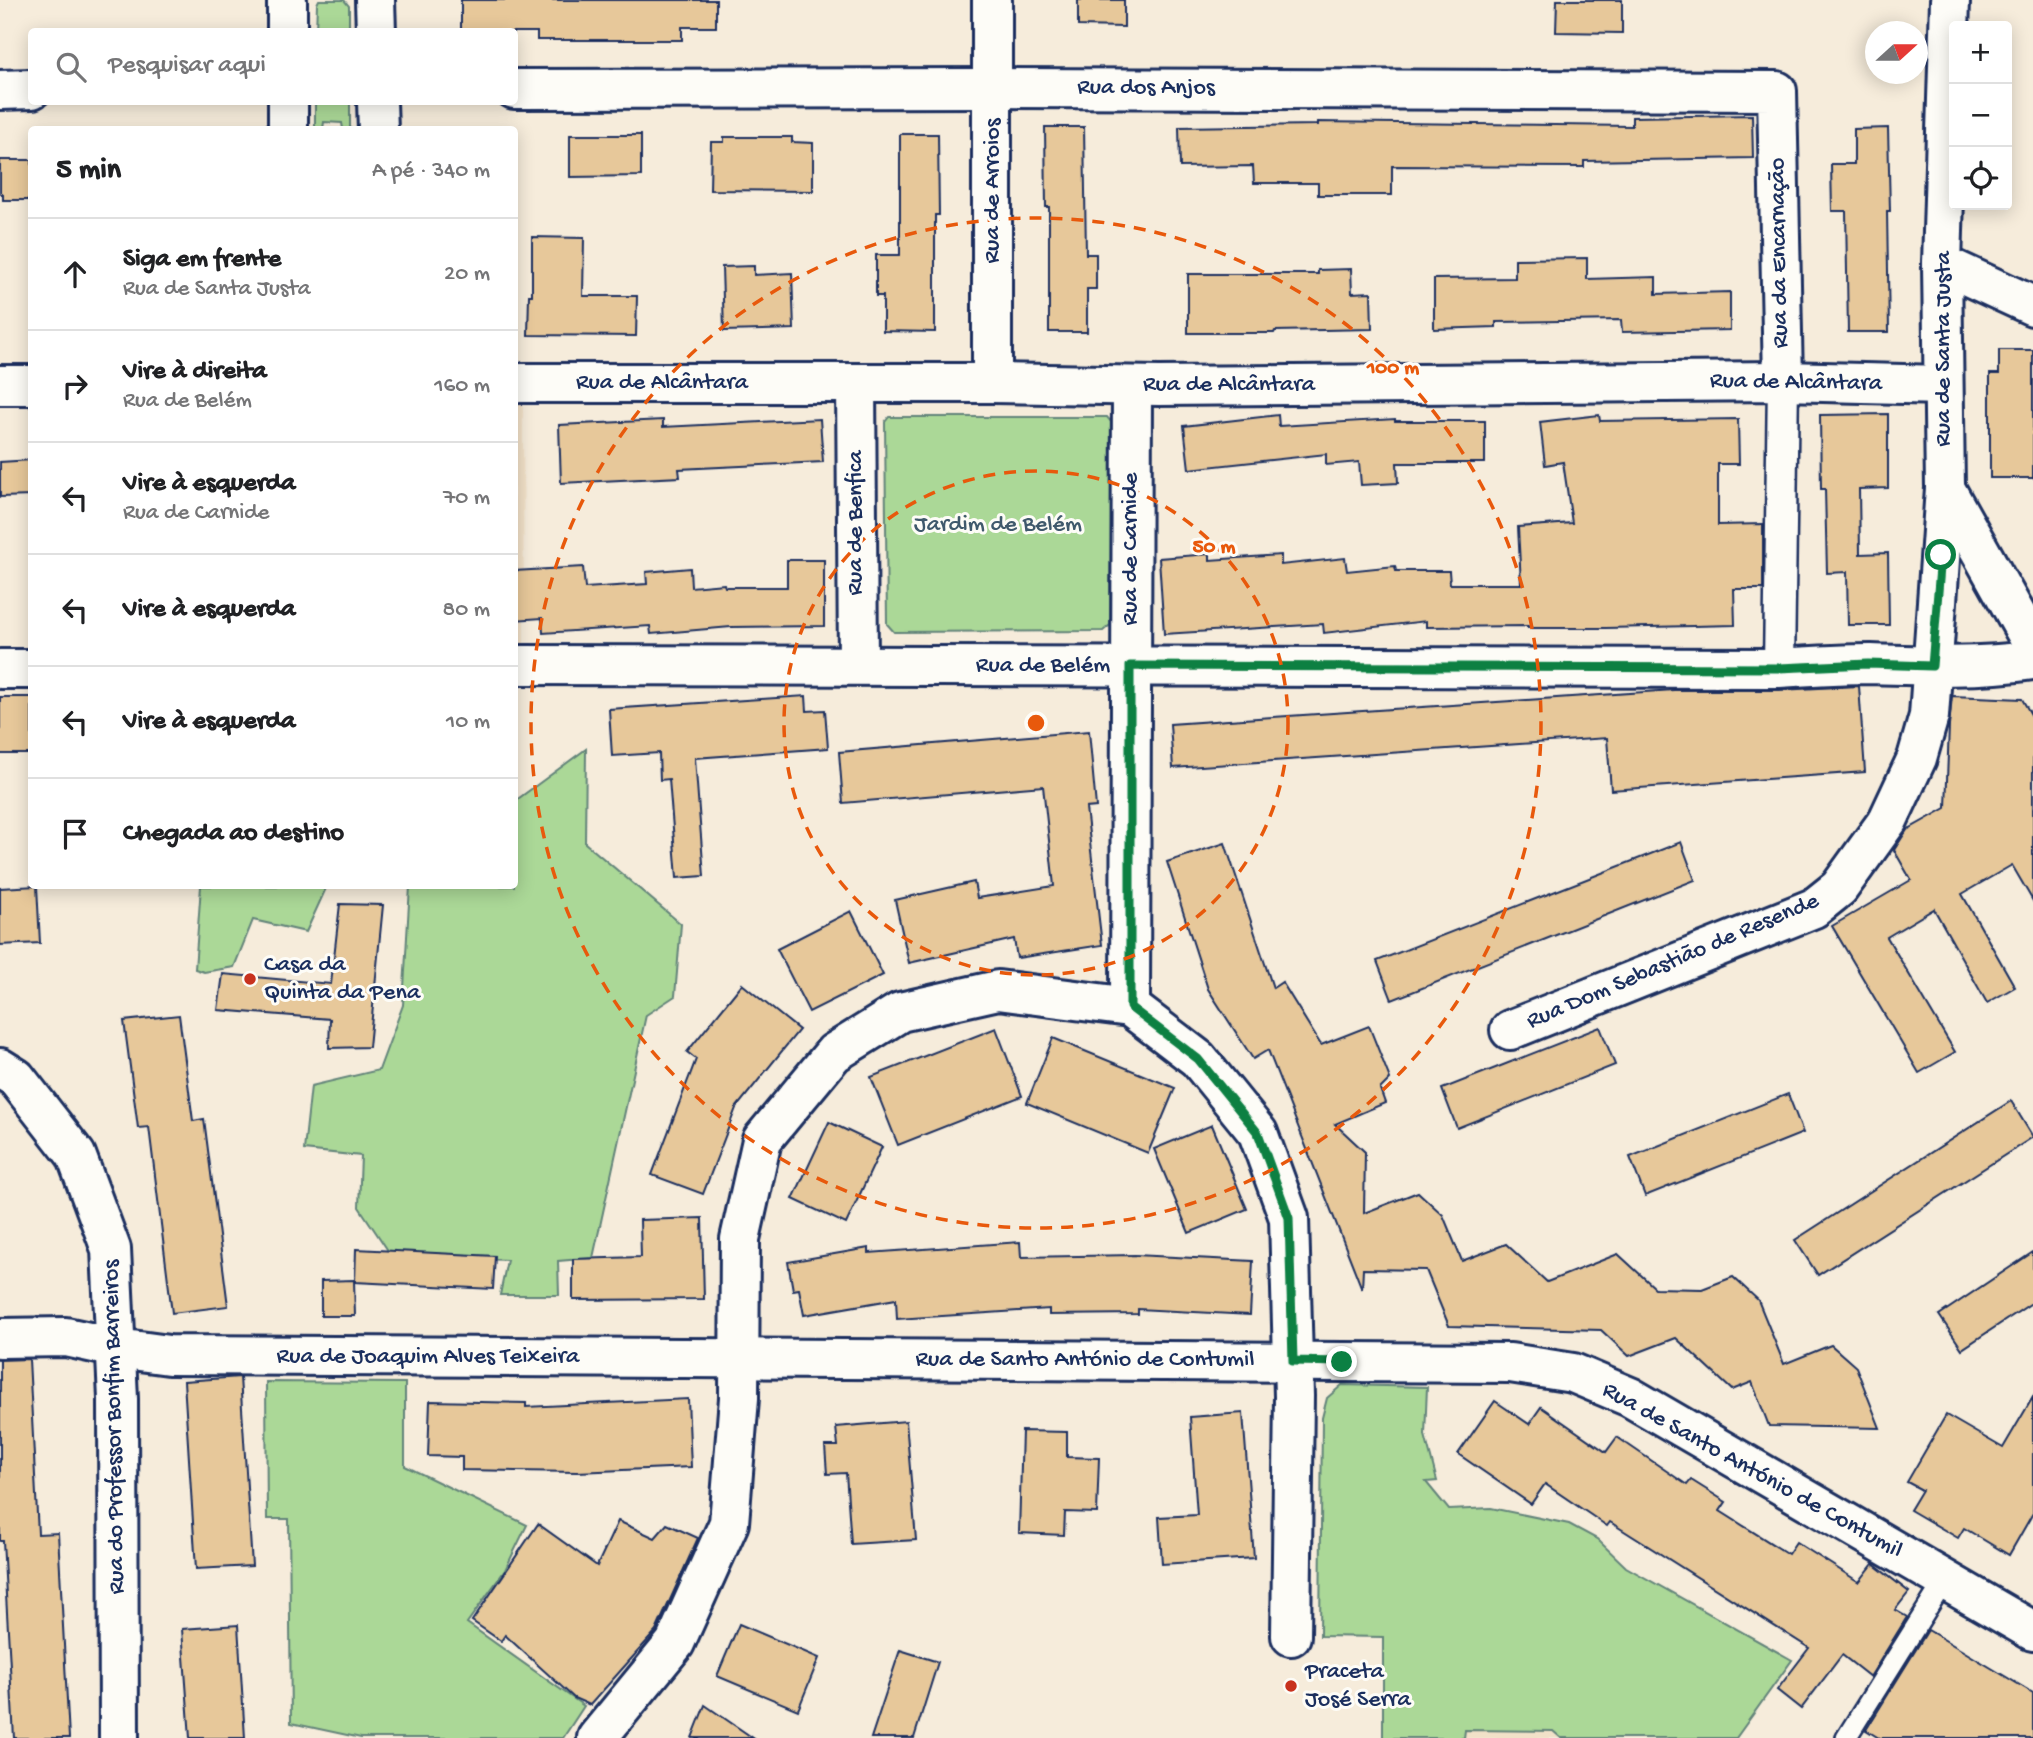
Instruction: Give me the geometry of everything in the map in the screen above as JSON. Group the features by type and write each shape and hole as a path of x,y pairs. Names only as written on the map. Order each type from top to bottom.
{"street":[{"path":"287,0 288,28"},
{"path":"375,0 376,28"},
{"name":"Rua de Arroios","path":"992,0 992,383"},
{"name":"Rua de Santa Justa","path":"1932,666 1945,488 1942,264 1951,0"},
{"path":"0,90 28,89"},
{"name":"Rua dos Anjos","path":"518,89 1777,91"},
{"name":"Rua da Encarnação","path":"1777,91 1783,382 1779,668"},
{"path":"288,105 288,126"},
{"path":"377,105 378,126"},
{"path":"1942,264 2033,306"},
{"name":"Rua de Alcântara","path":"518,383 992,383 1132,386 1783,382 1943,385"},
{"name":"Rua de Benfica","path":"856,383 858,664"},
{"path":"0,385 28,385"},
{"name":"Rua de Carnide","path":"1130,1007 1132,386"},
{"name":"Rua de Santa Justa","path":"1945,488 2033,645"},
{"name":"Rua de Belém","path":"518,665 1779,668 1868,664 1932,666 2033,660"},
{"name":"Rua Dom Sebastião de Resende","path":"1510,1030 1814,908 1839,888 1888,820 1917,758 1929,716 1932,666"},
{"path":"0,669 28,669"},
{"path":"597,1738 676,1643 729,1523 740,1358 740,1239 762,1140 834,1053 900,1012 998,990 1130,1007 1198,1059 1258,1133 1289,1218 1294,1396 1291,1636"},
{"name":"Rua do Professor Bonfim Barreiros","path":"0,1068 16,1078 76,1155 111,1249 117,1348 118,1738"},
{"name":"Rua de Joaquim Alves Teixeira","path":"0,1338 66,1337 117,1348 170,1355 740,1358"},
{"name":"Rua de Santo António de Contumil","path":"740,1358 1510,1363 1573,1373 1630,1397 2033,1631"}],"lane":[{"path":"1846,1738 1945,1580"}],"shaded area":[{"path":"518,404 523,404 524,647 518,647"},
{"path":"1464,1730 1554,1731 1561,1738 1464,1738"}],"green space":[{"path":"319,0 344,0 349,6 349,28 316,28"},
{"path":"315,105 350,105 350,126 324,122 323,126 315,126"},
{"name":"Jardim de Belém","path":"889,417 1107,417 1112,423 1110,625 1103,631 894,632 887,624 885,422"},
{"path":"586,749 585,843 681,924 675,996 646,1015 593,1258 558,1261 559,1295 500,1295 507,1260 391,1255 359,1207 361,1156 304,1150 311,1086 379,1070 403,1005 410,889 518,889 518,799"},
{"path":"201,889 326,889 306,932 253,920 234,967 204,972 195,969"},
{"path":"266,1382 405,1383 405,1466 527,1525 505,1570 467,1623 584,1706 563,1738 361,1738 291,1723 289,1519 267,1519"},
{"path":"1342,1385 1427,1387 1425,1435 1437,1481 1426,1482 1449,1510 1491,1508 1569,1524 1597,1539 1626,1567 1792,1660 1736,1738 1561,1738 1553,1731 1465,1730 1464,1738 1383,1738 1383,1637 1320,1636 1322,1418 1327,1398"}],"building":[{"path":"461,0 716,0 716,27 682,27 682,40 537,40 537,32 518,32 518,28 461,28"},
{"path":"1078,0 1124,0 1124,27 1078,26"},
{"path":"1557,0 1622,0 1622,33 1556,32"},
{"path":"1752,115 1753,158 1584,161 1584,167 1392,166 1392,195 1318,195 1318,183 1254,183 1253,166 1180,167 1179,127 1318,125 1318,122 1632,126 1632,117"},
{"path":"1045,127 1084,127 1086,254 1096,254 1096,289 1087,289 1087,332 1049,332 1049,207 1046,207"},
{"path":"1888,128 1889,332 1848,332 1846,211 1832,211 1831,164 1854,164 1854,129"},
{"path":"900,134 938,134 939,215 935,215 935,332 883,331 883,296 876,296 876,255 900,255"},
{"path":"570,135 641,135 641,176 570,177"},
{"path":"724,137 792,137 792,142 813,143 813,191 710,190 711,142 724,142"},
{"path":"0,160 28,160 28,200 3,200 3,194 0,194"},
{"path":"532,237 584,238 583,296 637,296 636,336 528,335 529,295 532,295"},
{"path":"1587,258 1587,279 1656,277 1656,294 1730,292 1730,330 1622,332 1621,320 1496,322 1496,327 1434,329 1434,279 1515,278 1515,259"},
{"path":"754,266 754,275 792,273 794,329 724,331 722,267"},
{"path":"1351,269 1352,293 1371,292 1372,329 1188,333 1188,274 1318,274 1318,270"},
{"path":"1999,350 2033,350 2033,478 1990,478 1990,374 1999,374"},
{"path":"1888,414 1888,488 1859,489 1860,554 1888,553 1889,625 1848,625 1847,572 1827,573 1825,489 1821,489 1820,415"},
{"path":"1278,415 1279,426 1395,419 1485,421 1485,463 1397,463 1398,483 1361,485 1359,462 1326,465 1326,454 1189,469 1184,426"},
{"path":"1599,415 1600,421 1738,419 1739,464 1718,464 1718,525 1763,524 1763,589 1734,589 1735,625 1606,628 1426,627 1426,621 1324,633 1323,624 1164,634 1159,558 1210,554 1210,560 1281,555 1281,565 1345,558 1347,571 1395,566 1396,571 1449,571 1450,584 1521,584 1518,527 1572,523 1563,462 1545,465 1540,422"},
{"path":"820,419 823,462 679,469 680,477 561,483 559,425 663,420 663,427"},
{"path":"28,460 28,496 0,497 0,462"},
{"path":"787,560 824,560 824,626 731,627 651,634 650,626 543,633 542,618 518,620 518,571 583,567 585,588 647,584 646,572 690,568 691,587 724,584 725,587 787,587"},
{"path":"1859,686 1865,772 1611,790 1607,738 1173,768 1170,724 1674,690 1779,690"},
{"path":"806,696 807,711 825,710 828,748 695,758 704,876 677,878 669,779 660,780 659,753 612,756 609,709"},
{"path":"1952,696 2022,699 2033,718 2033,901 2012,865 1962,894 2015,987 1987,1003 1934,909 1887,937 1955,1052 1919,1073 1832,926 1911,880 1894,850 1907,830 1946,808"},
{"path":"0,697 28,697 28,754 0,754"},
{"path":"1089,731 1096,807 1086,808 1102,945 1017,958 1014,939 909,963 895,900 974,882 977,898 1054,886 1043,786 843,803 839,752"},
{"path":"1681,842 1695,880 1392,1000 1377,961"},
{"path":"1225,843 1273,988 1282,982 1321,1045 1369,1026 1390,1079 1380,1089 1385,1103 1335,1124 1365,1152 1364,1213 1418,1192 1443,1215 1462,1261 1506,1244 1547,1282 1618,1254 1655,1288 1702,1289 1733,1277 1758,1300 1784,1364 1831,1345 1856,1367 1880,1428 1769,1426 1752,1382 1732,1390 1676,1338 1629,1356 1601,1330 1449,1326 1426,1270 1363,1269 1362,1289 1268,1050 1253,1059 1208,989 1167,862"},
{"path":"28,886 28,889 37,889 40,943 0,945 0,888"},
{"name":"Casa da Quinta da Pena","path":"340,904 383,905 369,1047 329,1048 330,1019 218,1010 223,974 331,984"},
{"path":"851,911 883,975 809,1012 777,949"},
{"path":"742,984 799,1030 736,1108 703,1194 652,1175 696,1059 687,1052"},
{"path":"179,1015 193,1121 204,1119 228,1306 172,1313 149,1127 138,1128 124,1021"},
{"path":"1600,1027 1615,1065 1457,1128 1442,1089"},
{"path":"996,1028 1022,1096 898,1145 871,1077"},
{"path":"1053,1038 1175,1088 1148,1153 1027,1103"},
{"path":"1788,1094 1803,1133 1645,1196 1630,1157"},
{"path":"2011,1101 2033,1137 1818,1275 1795,1240"},
{"path":"829,1122 882,1147 846,1224 793,1199"},
{"path":"1212,1125 1247,1209 1189,1233 1154,1149"},
{"path":"702,1218 704,1299 573,1300 573,1259 641,1257 640,1220"},
{"path":"1020,1242 1021,1257 1135,1255 1253,1261 1250,1315 1138,1309 1138,1314 1049,1315 1049,1309 897,1319 896,1299 804,1315 799,1289 793,1290 788,1262 869,1248 869,1253"},
{"path":"356,1249 495,1256 493,1289 355,1282"},
{"path":"2033,1252 2033,1302 1962,1349 1939,1315"},
{"path":"354,1280 355,1316 321,1316 321,1281"},
{"path":"29,1359 38,1534 58,1533 69,1738 14,1738 3,1541 0,1541 0,1360"},
{"path":"240,1377 252,1566 196,1569 184,1381"},
{"path":"2033,1397 2033,1513 2009,1555 1964,1528 1958,1538 1910,1510 1922,1490 1907,1482 1946,1415 2003,1448"},
{"path":"688,1399 691,1467 577,1472 462,1470 462,1457 428,1456 430,1401 526,1403 526,1407"},
{"path":"1495,1401 1529,1424 1541,1407 1606,1452 1617,1437 1687,1485 1691,1480 1726,1502 1720,1511 1788,1554 1796,1542 1859,1582 1873,1564 1909,1592 1895,1610 1907,1617 1870,1677 1842,1655 1801,1709 1777,1690 1809,1648 1610,1522 1607,1526 1545,1484 1531,1504 1458,1454"},
{"path":"1243,1413 1254,1558 1162,1564 1159,1517 1197,1515 1190,1417"},
{"path":"906,1421 916,1540 851,1544 846,1473 827,1474 825,1446 838,1446 836,1427"},
{"path":"1022,1431 1067,1432 1067,1457 1099,1458 1097,1513 1065,1512 1064,1535 1019,1533"},
{"path":"618,1521 655,1538 667,1524 698,1538 656,1631 590,1705 574,1698 505,1635 501,1641 472,1621 538,1524 597,1566"},
{"path":"739,1624 819,1658 798,1710 717,1676"},
{"path":"238,1625 245,1738 190,1738 182,1629"},
{"path":"1928,1630 2033,1693 2033,1738 1879,1738 1866,1730"},
{"path":"900,1650 938,1662 914,1738 871,1738"},
{"path":"705,1705 753,1738 692,1738"}],"place":[{"name":"Casa da Quinta da Pena","path":"250,979"},
{"name":"Praceta José Serra","path":"1291,1686"}],"route":[{"path":"1342,1362 1293,1361 1289,1218 1258,1133 1198,1059 1130,1007 1130,666 1932,666 1941,555"}]}
